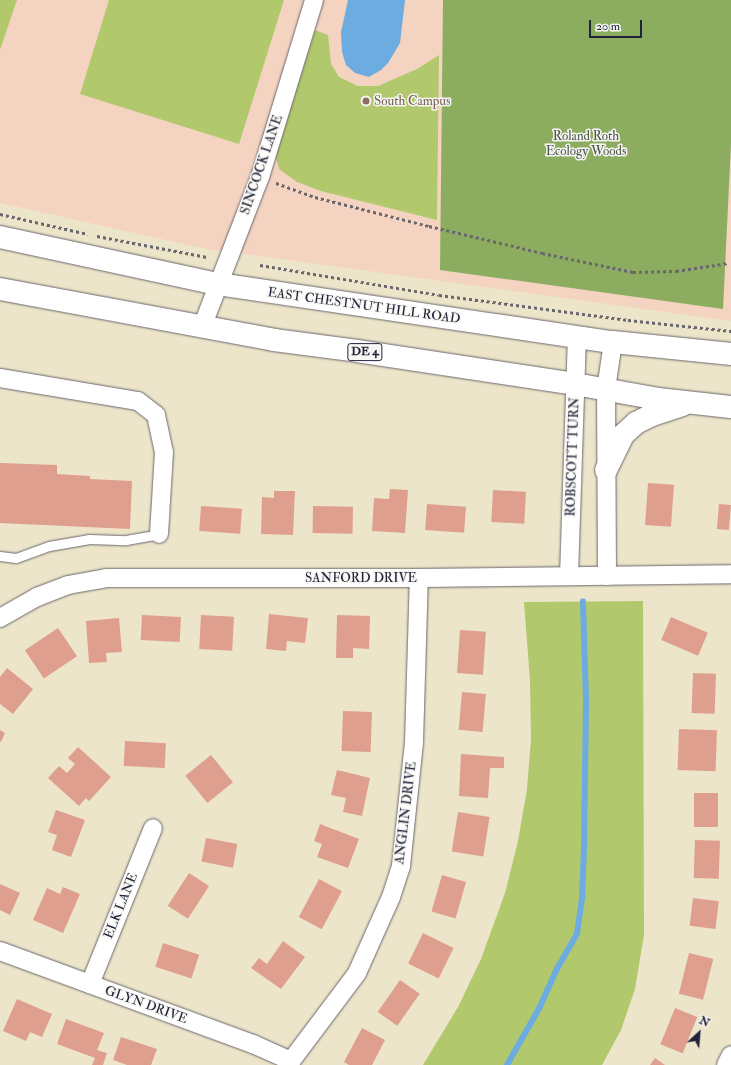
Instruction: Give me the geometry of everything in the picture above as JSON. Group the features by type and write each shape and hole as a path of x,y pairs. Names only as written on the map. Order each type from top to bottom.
{"main road":[{"name":"EAST CHESTNUT HILL ROAD","path":"0,237 218,284 613,342 731,354"},
{"name":"DE 4","path":"0,289 274,340 575,384 658,399 731,407"},
{"path":"606,470 623,435 636,423 652,415 690,403"}],"street":[{"name":"SINCOCK LANE","path":"202,327 260,177 314,0"},
{"name":"ROBSCOTT TURN","path":"569,576 577,337"},
{"path":"607,576 606,389 613,342"},
{"path":"0,378 138,401 156,415 164,452 159,534"},
{"name":"SANFORD DRIVE","path":"0,618 37,597 49,592 68,585 106,578 420,578 731,574"},
{"name":"ANGLIN DRIVE","path":"289,1063 358,973 391,897 401,866 414,742 420,578"},
{"name":"ELK LANE","path":"90,984 153,828"},
{"name":"GLYN DRIVE","path":"0,951 253,1044 289,1063"},
{"path":"726,1065 731,1055"}],"lane":[{"path":"0,556 16,558 49,546 89,539 126,540 159,534"}],"path":[{"path":"260,177 315,197 542,253 633,272 676,271 728,264"},
{"path":"0,214 93,235 207,256"},
{"path":"260,265 439,295 628,320 731,331"}],"shaded area":[{"name":"South Campus","path":"0,0 731,0 731,321 202,248 0,203"}],"green space":[{"path":"0,0 17,0 0,50"},
{"path":"109,0 284,0 239,144 80,94"},
{"name":"Roland Roth Ecology Woods","path":"443,0 731,0 731,144 723,309 440,270"},
{"path":"315,30 328,35 331,64 339,77 358,86 378,86 417,69 439,55 437,220 321,191 297,182 279,169 276,158 278,148"},
{"path":"643,601 644,935 635,989 621,1030 602,1065 423,1065 458,1007 481,959 505,893 518,841 527,789 531,739 530,681 524,602"}],"water":[{"path":"348,0 405,0 400,43 388,63 381,70 369,77 355,73 346,65 342,52 341,32"}],"building":[{"path":"0,463 57,465 57,474 90,476 90,479 132,481 130,529 0,523"},
{"path":"648,483 674,485 671,527 645,525"},
{"path":"390,489 408,490 405,533 372,531 374,498 389,499"},
{"path":"493,490 526,492 524,524 491,522"},
{"path":"274,491 295,491 293,535 261,534 262,497 274,498"},
{"path":"427,504 466,507 464,533 425,530"},
{"path":"719,504 731,505 729,530 717,529"},
{"path":"201,506 242,509 240,534 199,531"},
{"path":"313,506 353,507 353,534 313,533"},
{"path":"269,614 308,618 305,643 287,641 286,651 266,649"},
{"path":"142,615 181,617 180,642 141,640"},
{"path":"201,615 234,617 232,651 199,649"},
{"path":"337,615 370,616 369,649 353,648 353,658 336,658"},
{"path":"671,617 708,633 698,656 661,640"},
{"path":"119,618 122,652 106,653 107,662 89,663 86,621"},
{"path":"58,628 77,656 44,679 25,650"},
{"path":"460,630 486,632 483,675 457,673"},
{"path":"7,668 33,689 13,714 0,704 0,677"},
{"path":"693,673 716,674 715,714 692,713"},
{"path":"462,692 486,694 483,732 459,730"},
{"path":"343,711 372,712 371,752 342,751"},
{"path":"679,729 717,730 716,771 678,770"},
{"path":"0,730 5,733 1,742 0,741"},
{"path":"125,741 166,743 165,768 124,766"},
{"path":"78,747 111,777 89,801 86,798 79,806 48,778 59,766 67,773 75,764 68,758"},
{"path":"461,754 504,757 504,768 490,768 488,798 459,796"},
{"path":"211,755 233,782 207,803 185,776"},
{"path":"337,770 370,778 362,816 343,812 346,798 331,795"},
{"path":"694,793 718,793 718,827 694,827"},
{"path":"56,810 85,820 71,857 52,850 57,835 48,832"},
{"path":"458,812 490,817 483,857 452,852"},
{"path":"320,824 359,839 348,868 317,857 322,844 314,841"},
{"path":"206,838 237,844 233,868 201,862"},
{"path":"695,840 720,841 719,879 694,878"},
{"path":"189,873 209,886 188,919 168,906"},
{"path":"442,875 466,882 456,918 432,912"},
{"path":"319,879 342,891 322,929 299,917"},
{"path":"0,884 20,893 10,915 0,910"},
{"path":"63,887 80,894 63,933 33,920 47,888 60,894"},
{"path":"693,898 719,901 715,929 690,926"},
{"path":"423,933 454,948 439,978 408,964"},
{"path":"283,941 305,957 281,989 251,968 259,958 267,964"},
{"path":"163,943 199,955 191,979 155,967"},
{"path":"689,953 713,959 703,1000 679,994"},
{"path":"400,980 420,994 397,1026 378,1012"},
{"path":"17,999 52,1014 42,1037 30,1032 26,1041 3,1031"},
{"path":"675,1008 697,1017 683,1053 660,1044"},
{"path":"66,1019 104,1033 97,1050 107,1053 103,1065 92,1065 95,1058 57,1044"},
{"path":"362,1028 385,1040 372,1065 349,1065 344,1062"},
{"path":"121,1037 157,1049 151,1065 127,1065 113,1060"},
{"path":"655,1058 665,1065 650,1065"}],"waterway":[{"path":"507,1065 539,1009 557,969 577,934 582,899 584,847 586,700 583,602"}],"place":[{"name":"South Campus","path":"366,101"}]}
